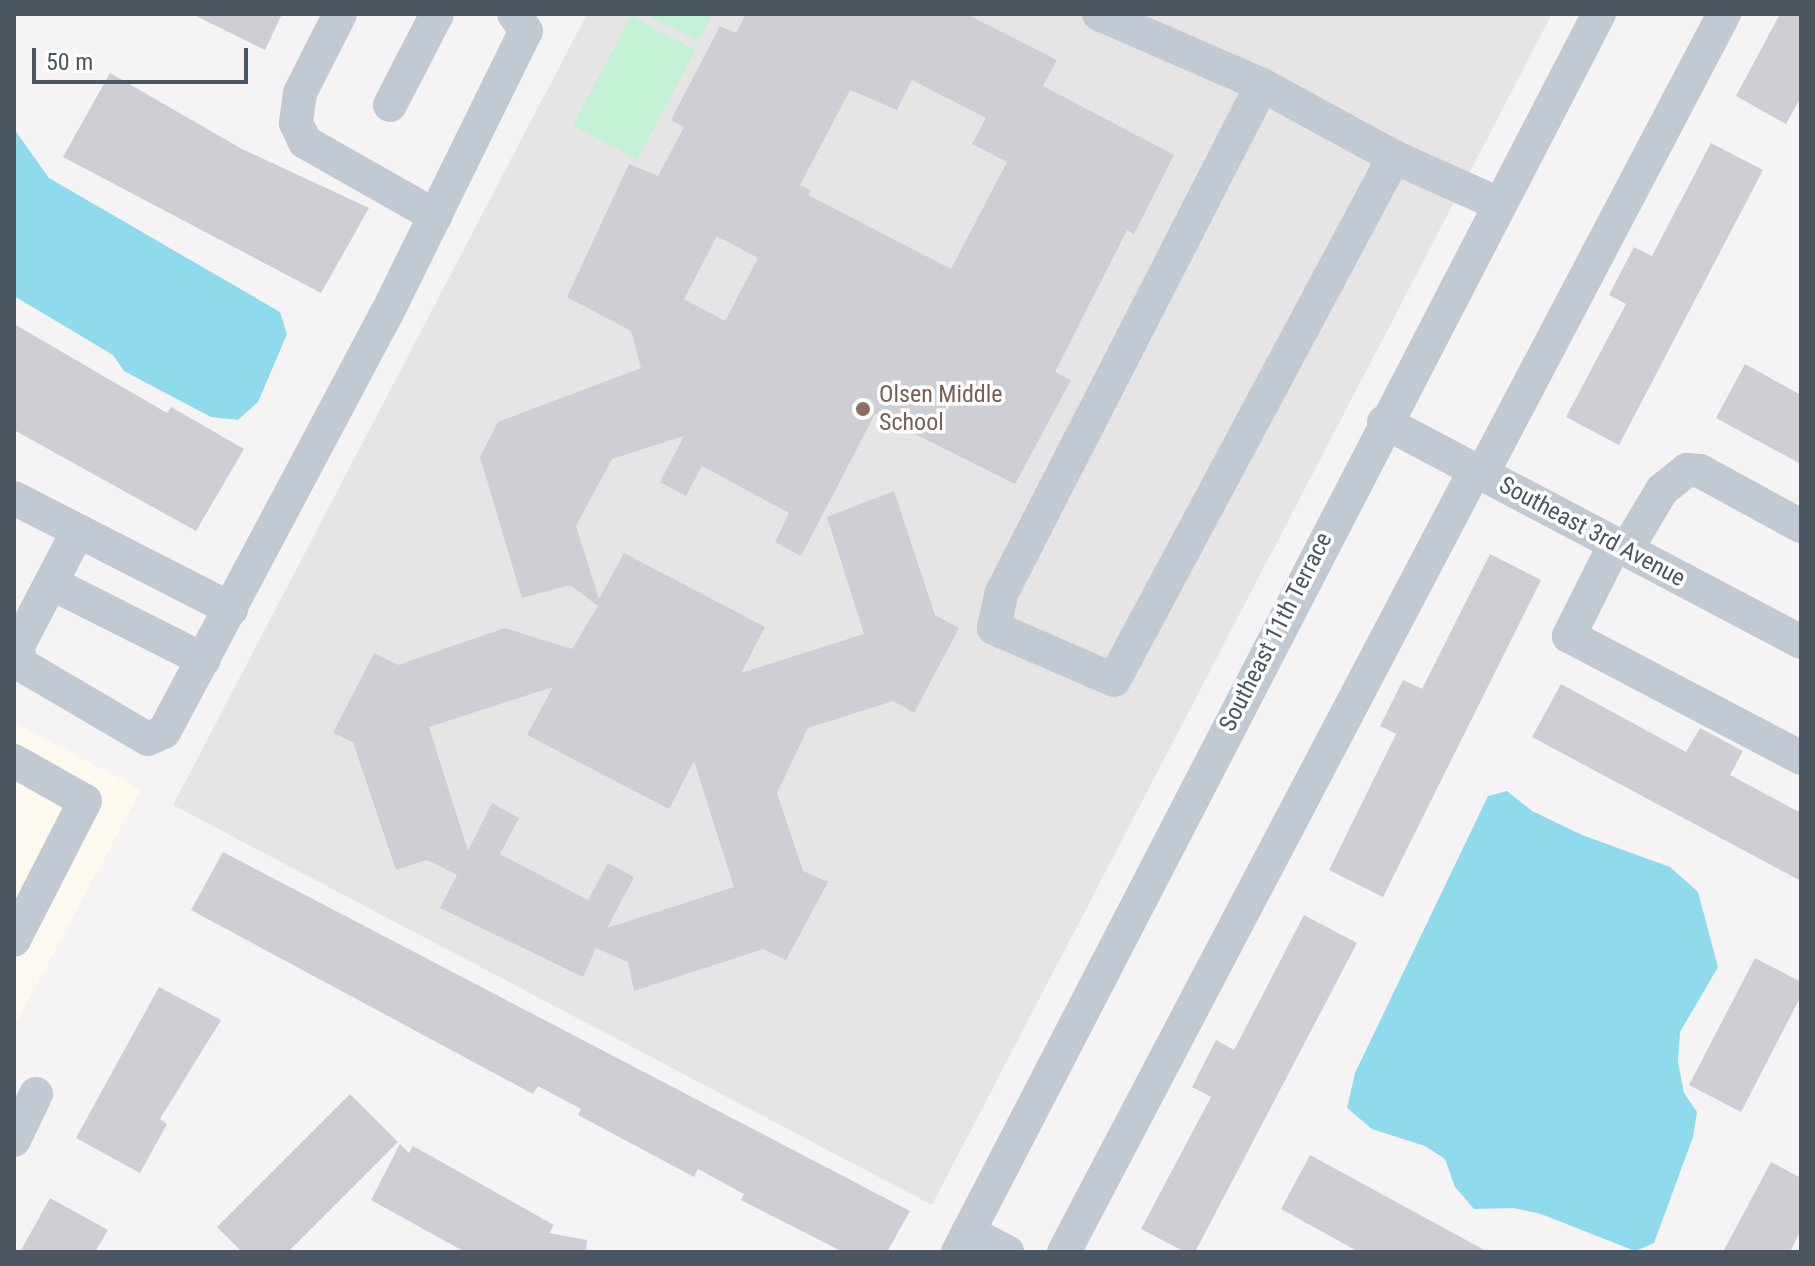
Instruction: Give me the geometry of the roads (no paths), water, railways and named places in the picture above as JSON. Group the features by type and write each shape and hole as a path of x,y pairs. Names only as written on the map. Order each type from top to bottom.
{"street":[{"path":"340,14 300,93 296,123 305,142 435,216"},
{"path":"390,105 437,14"},
{"path":"78,531 18,646 20,664 148,739 164,732 204,660 435,216 526,31 514,14"},
{"path":"1099,14 1262,85 1394,157 1499,204"},
{"name":"Southeast 11th Terrace","path":"963,1242 1384,422 1599,14"},
{"path":"1064,1252 1724,14"},
{"path":"1262,85 1001,594 994,628 1114,680 1394,157"},
{"name":"Southeast 3rd Avenue","path":"1384,422 1801,642"},
{"path":"1801,526 1700,471 1687,470 1662,490 1621,547 1569,636 1801,758"},
{"path":"14,498 231,609"},
{"path":"51,583 204,660"},
{"path":"14,761 85,801 14,940"},
{"path":"14,1140 36,1094"},
{"path":"963,1242 1007,1252"}],"water":[{"path":"14,129 49,178 280,312 287,334 258,402 238,420 211,417 124,371 113,355 14,296"},
{"path":"1507,791 1532,811 1582,835 1670,867 1698,892 1718,967 1680,1032 1678,1062 1684,1093 1697,1112 1693,1137 1654,1243 1635,1251 1541,1214 1514,1208 1474,1209 1455,1187 1445,1159 1425,1146 1372,1129 1347,1108 1355,1073 1488,796"}],"place":[{"name":"Olsen Middle School","path":"863,409"}]}
